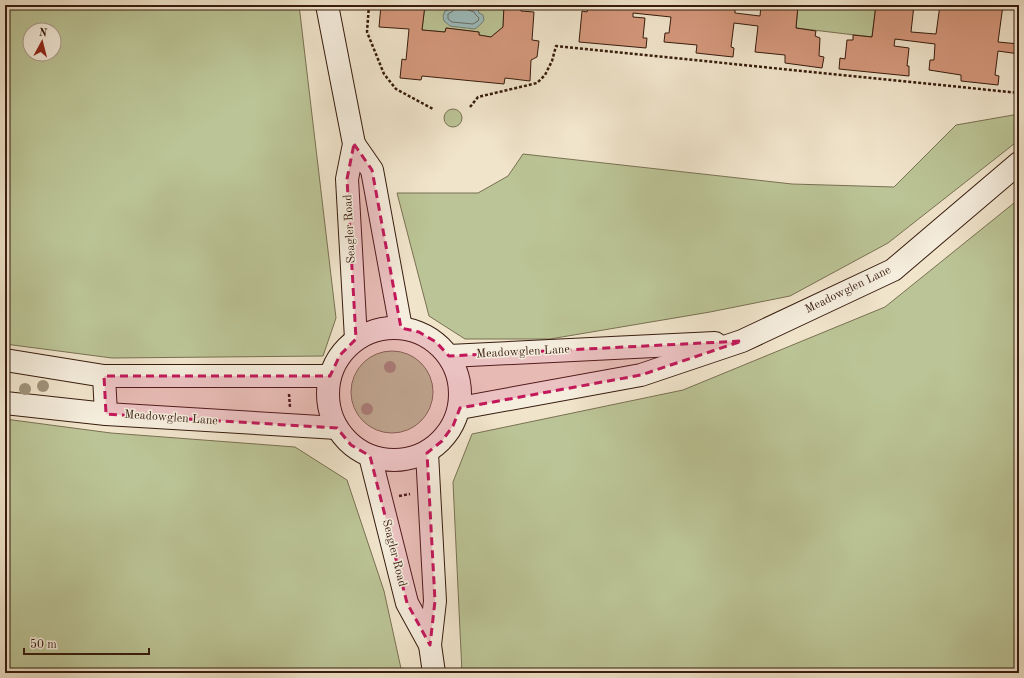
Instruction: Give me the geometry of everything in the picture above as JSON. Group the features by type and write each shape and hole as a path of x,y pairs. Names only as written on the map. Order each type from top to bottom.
{"street":[{"name":"Seagler Road","path":"327,5 354,144 347,179 356,339"},
{"name":"Seagler Road","path":"354,144 372,170 401,328"},
{"name":"Meadowglen Lane","path":"460,408 641,375 742,342 893,270 1019,163"},
{"path":"385,328 401,328 419,332 436,342 449,356 457,372 461,390 460,408 453,426 446,436 427,453 408,460 389,461 370,456 351,445 337,428 330,412 327,394 330,376 340,355 356,339 370,332 385,328"},
{"name":"Meadowglen Lane","path":"449,356 742,342"},
{"path":"5,360 104,376 330,376"},
{"path":"104,376 106,414"},
{"name":"Meadowglen Lane","path":"5,403 106,414 337,428"},
{"name":"Seagler Road","path":"427,453 435,601 430,645 434,673"},
{"name":"Seagler Road","path":"370,456 407,603 430,645"}],"path":[{"path":"369,5 368,32 384,74 396,89 433,109"},
{"path":"470,107 478,97 537,83 545,76 552,61 556,46 1019,93"},
{"path":"289,388 290,412"},
{"path":"394,496 413,494"}],"highlighted area":[{"path":"354,144 372,170 401,328 419,332 436,342 449,356 742,341 641,375 460,408 453,426 442,441 427,453 435,601 430,645 407,603 370,456 351,445 337,428 106,414 104,376 330,376 340,355 356,339 347,179"}],"green space":[{"path":"5,5 299,5 336,318 323,356 112,358 5,344"},
{"path":"425,5 504,5 503,27 491,37 479,35 479,32 446,28 445,32 422,30"},
{"path":"798,5 876,5 872,37 796,28"},
{"path":"449,109 457,109 462,114 460,125 457,127 449,127 444,122 444,114"},
{"path":"1019,114 1019,140 888,243 790,296 710,312 550,339 465,339 429,316 397,193 478,193 508,176 523,154 792,184 894,187 956,125"},
{"path":"1019,199 1019,673 462,673 453,482 472,434 683,390 885,307"},
{"path":"392,351 408,354 421,363 430,376 433,392 430,408 421,421 408,430 392,433 376,430 363,421 354,408 351,392 354,376 363,363 376,354"},
{"path":"5,419 111,433 295,447 347,480 384,591 402,673 5,673"}],"water":[{"path":"452,5 470,5 471,7 478,8 479,13 483,15 484,20 475,29 450,26 444,21 443,16 445,11 450,9"}],"building":[{"path":"381,5 425,5 422,30 445,32 446,28 479,32 479,35 491,37 503,27 504,5 521,6 521,11 534,12 532,40 539,41 537,57 531,60 530,81 505,78 504,84 422,76 421,80 400,78 402,59 406,60 409,29 379,27"},
{"path":"588,5 609,7 609,5 646,5 670,7 670,5 735,5 735,13 760,16 761,5 798,5 796,28 816,31 815,36 820,38 819,56 824,57 822,68 785,63 785,55 755,52 758,26 734,23 731,47 734,48 733,57 696,53 697,45 664,42 665,33 669,33 671,17 633,13 633,17 645,18 643,38 647,38 646,48 579,42 582,11 587,12"},
{"path":"876,5 914,5 911,32 936,34 940,5 1003,5 998,42 1019,44 1019,54 998,51 995,75 999,76 998,85 961,81 961,75 929,70 930,60 934,60 935,44 895,39 894,46 909,48 907,66 909,66 909,76 839,69 840,58 845,59 847,40 853,40 853,35 872,37"}]}
